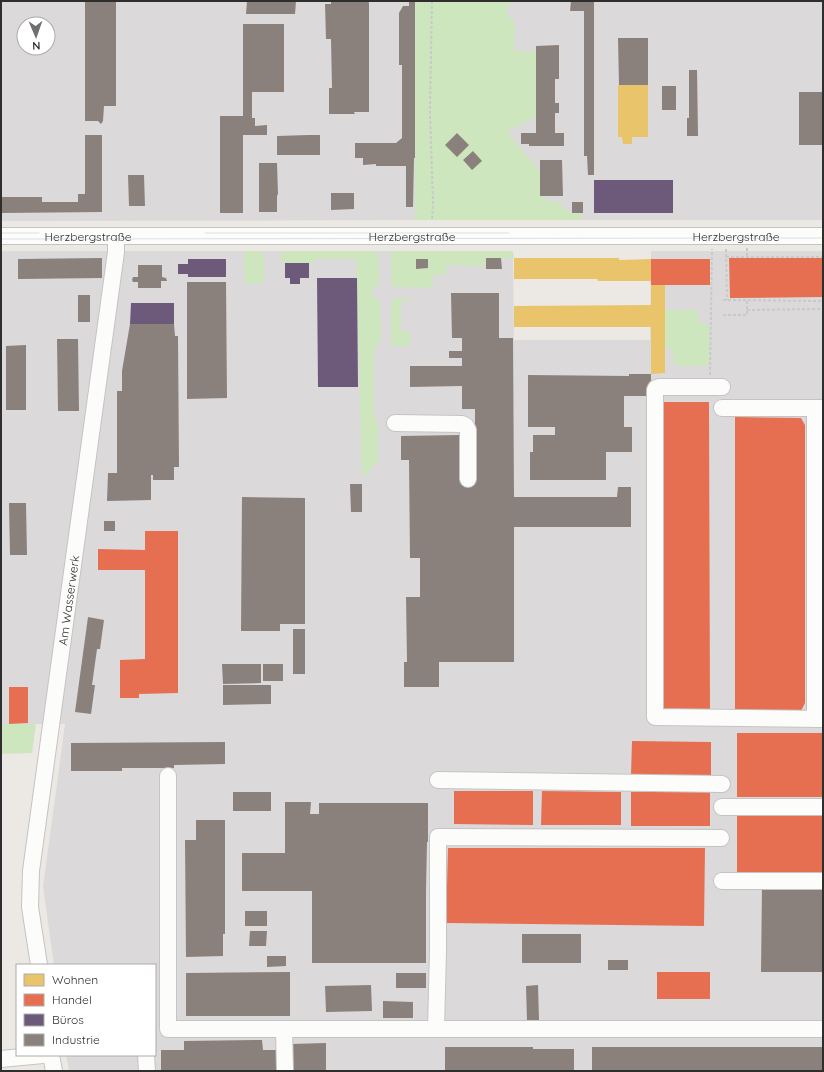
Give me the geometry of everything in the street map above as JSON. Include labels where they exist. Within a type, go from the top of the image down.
[{"type":"street","name":"Herzbergstraße","points":[[1,236],[823,236]]},
{"type":"street","name":"Am Wasserwerk","points":[[38,964],[30,907],[31,871],[115,260],[116,236]]},
{"type":"street","points":[[716,387],[659,387],[655,390],[655,717],[819,719],[819,408],[722,408]]},
{"type":"street","points":[[395,423],[462,424],[466,426],[468,430],[468,479]]},
{"type":"street","points":[[168,776],[168,1029],[823,1029]]},
{"type":"street","points":[[438,780],[722,784]]},
{"type":"street","points":[[722,807],[823,807]]},
{"type":"street","points":[[436,1029],[438,837],[721,838]]},
{"type":"street","points":[[722,881],[823,881]]},
{"type":"street","points":[[284,1029],[285,1071]]},
{"type":"street","points":[[1,1059],[32,1056]]},
{"type":"street","points":[[52,1056],[54,1071]]},
{"type":"street","points":[[146,1056],[147,1071]]},
{"type":"path","points":[[432,1],[430,112],[433,202],[432,220]]},
{"type":"path","points":[[712,248],[716,387]]},
{"type":"path","points":[[726,248],[727,300]]},
{"type":"path","points":[[747,251],[747,257]]},
{"type":"path","points":[[726,257],[823,257]]},
{"type":"path","points":[[723,300],[823,300]]},
{"type":"path","points":[[723,315],[747,315],[747,300]]},
{"type":"path","points":[[747,310],[823,309]]},
{"type":"shaded area","points":[[1,1],[415,1],[415,220],[1,221]]},
{"type":"shaded area","points":[[444,1],[823,1],[823,220],[442,220]]},
{"type":"shaded area","points":[[1,251],[513,251],[514,340],[650,340],[651,251],[823,251],[823,1071],[69,1071],[66,1056],[156,1056],[156,964],[54,964],[43,887],[65,724],[1,724]]},
{"type":"green space","points":[[415,1],[513,1],[513,4],[507,5],[508,16],[515,22],[514,51],[536,51],[536,116],[507,132],[540,171],[540,196],[546,196],[545,201],[562,202],[561,209],[565,208],[572,213],[581,213],[581,220],[415,220]]},
{"type":"green space","points":[[244,251],[262,251],[264,263],[264,283],[245,284]]},
{"type":"green space","points":[[281,251],[376,251],[379,259],[379,284],[372,290],[371,294],[380,302],[381,339],[374,351],[374,414],[378,424],[378,460],[372,469],[362,477],[356,259],[315,259],[314,263],[281,263]]},
{"type":"green space","points":[[391,251],[513,251],[514,258],[486,258],[486,266],[447,265],[446,275],[433,275],[433,285],[429,288],[395,287],[391,285]]},
{"type":"green space","points":[[395,298],[411,298],[411,301],[401,301],[401,332],[410,332],[410,346],[391,346],[391,303]]},
{"type":"green space","points":[[665,310],[698,310],[698,322],[709,325],[710,366],[678,366],[673,361],[673,349],[664,348]]},
{"type":"green space","points":[[1,724],[36,724],[32,753],[1,754]]},
{"type":"building: Wohnen","points":[[618,85],[648,85],[648,137],[632,137],[632,144],[623,144],[622,137],[618,137]]},
{"type":"building: Wohnen","points":[[514,258],[619,258],[619,260],[651,259],[651,281],[598,281],[597,279],[514,279]]},
{"type":"building: Wohnen","points":[[665,284],[665,373],[651,374],[651,327],[514,327],[514,306],[651,305],[651,285]]},
{"type":"building: Handel","points":[[729,258],[823,258],[823,297],[730,298]]},
{"type":"building: Handel","points":[[651,259],[710,259],[710,285],[651,285]]},
{"type":"building: Handel","points":[[659,402],[709,402],[710,711],[659,711]]},
{"type":"building: Handel","points":[[735,417],[801,418],[805,425],[805,703],[801,711],[735,711]]},
{"type":"building: Handel","points":[[145,531],[178,531],[178,693],[139,694],[139,698],[120,698],[120,660],[145,659],[145,570],[98,570],[98,549],[145,550]]},
{"type":"building: Handel","points":[[9,687],[28,687],[28,723],[9,724]]},
{"type":"building: Handel","points":[[737,733],[823,733],[823,797],[737,797]]},
{"type":"building: Handel","points":[[632,741],[711,742],[711,775],[631,775]]},
{"type":"building: Handel","points":[[454,791],[533,791],[533,825],[454,824]]},
{"type":"building: Handel","points":[[542,791],[621,792],[621,825],[541,825]]},
{"type":"building: Handel","points":[[631,792],[710,792],[710,826],[631,826]]},
{"type":"building: Handel","points":[[737,811],[823,811],[823,875],[737,875]]},
{"type":"building: Handel","points":[[448,848],[705,848],[704,926],[446,923]]},
{"type":"building: Handel","points":[[657,972],[710,972],[710,999],[657,999]]},
{"type":"building: Büros","points":[[594,180],[673,180],[673,213],[594,213]]},
{"type":"building: Büros","points":[[188,259],[226,259],[226,277],[188,277],[188,274],[178,274],[178,264],[188,264]]},
{"type":"building: Büros","points":[[285,263],[309,263],[309,278],[300,278],[300,284],[290,284],[290,278],[285,278]]},
{"type":"building: Büros","points":[[317,278],[357,278],[358,387],[318,387]]},
{"type":"building: Büros","points":[[131,303],[174,303],[174,324],[130,324]]},
{"type":"building: Industrie","points":[[85,1],[116,1],[116,106],[104,106],[103,121],[101,124],[98,121],[85,121]]},
{"type":"building: Industrie","points":[[247,1],[296,1],[295,14],[246,14]]},
{"type":"building: Industrie","points":[[331,1],[368,1],[369,3],[369,112],[354,112],[355,114],[329,114],[329,88],[332,88],[331,39],[326,39],[325,4],[331,4]]},
{"type":"building: Industrie","points":[[409,1],[415,1],[415,158],[413,207],[406,207],[406,166],[376,166],[376,164],[363,165],[363,158],[355,158],[355,143],[396,143],[402,138],[402,65],[399,65],[399,13],[403,6],[409,6]]},
{"type":"building: Industrie","points":[[571,1],[594,1],[594,175],[588,175],[587,156],[584,156],[584,11],[570,11]]},
{"type":"building: Industrie","points":[[243,24],[284,24],[284,92],[252,92],[252,118],[255,118],[255,126],[267,125],[267,135],[243,135],[243,213],[220,213],[220,116],[243,116]]},
{"type":"building: Industrie","points":[[618,38],[648,38],[648,85],[619,85]]},
{"type":"building: Industrie","points":[[559,45],[559,79],[555,79],[555,103],[559,103],[559,113],[555,113],[555,133],[564,133],[564,146],[529,146],[529,144],[521,144],[521,133],[536,133],[536,46]]},
{"type":"building: Industrie","points":[[689,70],[697,70],[698,136],[687,136],[687,118],[689,118]]},
{"type":"building: Industrie","points":[[662,86],[676,86],[676,110],[662,110]]},
{"type":"building: Industrie","points":[[799,92],[823,92],[823,145],[799,145]]},
{"type":"building: Industrie","points":[[457,133],[469,145],[457,157],[445,145]]},
{"type":"building: Industrie","points":[[85,135],[102,135],[102,212],[2,213],[2,197],[42,197],[42,202],[78,202],[78,194],[85,194]]},
{"type":"building: Industrie","points":[[320,135],[320,155],[277,155],[277,136]]},
{"type":"building: Industrie","points":[[473,151],[482,161],[472,170],[463,160]]},
{"type":"building: Industrie","points":[[540,160],[562,160],[563,196],[540,196]]},
{"type":"building: Industrie","points":[[259,163],[277,163],[277,212],[259,212]]},
{"type":"building: Industrie","points":[[128,175],[144,175],[145,206],[129,206]]},
{"type":"building: Industrie","points":[[331,193],[354,193],[354,209],[331,210]]},
{"type":"building: Industrie","points":[[572,202],[583,202],[583,213],[572,213]]},
{"type":"building: Industrie","points":[[102,258],[102,278],[18,279],[18,259]]},
{"type":"building: Industrie","points":[[486,258],[501,258],[502,269],[486,269]]},
{"type":"building: Industrie","points":[[416,259],[428,259],[428,268],[416,269]]},
{"type":"building: Industrie","points":[[138,265],[162,265],[162,277],[166,278],[167,281],[161,281],[161,288],[138,288],[138,282],[133,282],[132,280],[133,277],[138,277]]},
{"type":"building: Industrie","points":[[187,282],[226,282],[227,398],[187,399]]},
{"type":"building: Industrie","points":[[451,293],[499,293],[499,338],[513,338],[514,497],[617,497],[618,487],[631,487],[631,527],[514,527],[514,662],[439,662],[439,687],[404,687],[404,662],[407,662],[406,597],[420,597],[420,558],[410,558],[409,460],[401,460],[401,436],[460,435],[460,482],[475,482],[475,409],[462,409],[462,386],[410,387],[410,366],[462,366],[462,358],[449,358],[449,351],[462,351],[462,338],[452,338]]},
{"type":"building: Industrie","points":[[78,295],[90,295],[90,322],[78,322]]},
{"type":"building: Industrie","points":[[130,324],[174,324],[175,336],[178,336],[179,467],[174,467],[174,480],[153,480],[153,475],[151,475],[151,500],[107,501],[108,473],[117,473],[117,391],[122,391],[122,371]]},
{"type":"building: Industrie","points":[[57,339],[78,339],[79,411],[58,411]]},
{"type":"building: Industrie","points":[[26,345],[26,410],[6,410],[6,346]]},
{"type":"building: Industrie","points":[[629,374],[651,374],[651,396],[624,396],[624,427],[632,427],[632,452],[606,452],[606,480],[530,480],[530,452],[533,452],[533,435],[555,435],[555,427],[528,427],[528,375],[629,376]]},
{"type":"building: Industrie","points":[[350,484],[362,484],[362,512],[351,512]]},
{"type":"building: Industrie","points":[[242,497],[305,498],[305,624],[280,624],[280,631],[241,631]]},
{"type":"building: Industrie","points":[[9,503],[26,503],[27,555],[10,555]]},
{"type":"building: Industrie","points":[[104,521],[115,521],[115,531],[104,531]]},
{"type":"building: Industrie","points":[[88,617],[104,620],[100,649],[97,649],[92,685],[95,685],[91,714],[75,712]]},
{"type":"building: Industrie","points":[[293,629],[305,629],[305,674],[293,674]]},
{"type":"building: Industrie","points":[[222,664],[261,664],[261,683],[223,684]]},
{"type":"building: Industrie","points":[[263,664],[283,664],[283,681],[263,681]]},
{"type":"building: Industrie","points":[[223,685],[271,685],[271,704],[223,705]]},
{"type":"building: Industrie","points":[[225,742],[225,764],[174,765],[174,768],[122,768],[122,771],[71,771],[71,743]]},
{"type":"building: Industrie","points":[[233,792],[271,792],[271,811],[233,811]]},
{"type":"building: Industrie","points":[[285,802],[311,802],[310,814],[319,814],[319,803],[428,803],[426,963],[312,963],[312,891],[242,891],[242,853],[285,853]]},
{"type":"building: Industrie","points":[[196,820],[225,820],[225,934],[223,934],[223,956],[186,957],[185,840],[196,840]]},
{"type":"building: Industrie","points":[[762,885],[823,886],[823,972],[761,972]]},
{"type":"building: Industrie","points":[[245,911],[267,911],[267,926],[245,926]]},
{"type":"building: Industrie","points":[[250,931],[267,931],[266,946],[249,946]]},
{"type":"building: Industrie","points":[[522,934],[581,934],[581,963],[522,963]]},
{"type":"building: Industrie","points":[[267,956],[286,956],[286,966],[267,967]]},
{"type":"building: Industrie","points":[[608,960],[628,960],[628,970],[608,970]]},
{"type":"building: Industrie","points":[[290,972],[290,1016],[186,1016],[186,973]]},
{"type":"building: Industrie","points":[[396,973],[426,973],[426,988],[396,988]]},
{"type":"building: Industrie","points":[[371,985],[372,1011],[326,1012],[325,986]]},
{"type":"building: Industrie","points":[[538,985],[539,1020],[527,1021],[526,986]]},
{"type":"building: Industrie","points":[[383,1001],[413,1002],[413,1018],[383,1018]]},
{"type":"building: Industrie","points":[[262,1040],[263,1050],[279,1050],[279,1071],[161,1071],[161,1050],[184,1050],[184,1041]]},
{"type":"building: Industrie","points":[[326,1043],[326,1071],[291,1071],[291,1044]]},
{"type":"building: Industrie","points":[[445,1047],[533,1047],[533,1049],[574,1049],[574,1071],[445,1071]]},
{"type":"building: Industrie","points":[[592,1047],[823,1047],[823,1071],[592,1071]]},
{"type":"tram line","points":[[1,233],[39,233]]},
{"type":"tram line","points":[[205,233],[509,233]]},
{"type":"tram line","points":[[1,239],[823,238]]}]
